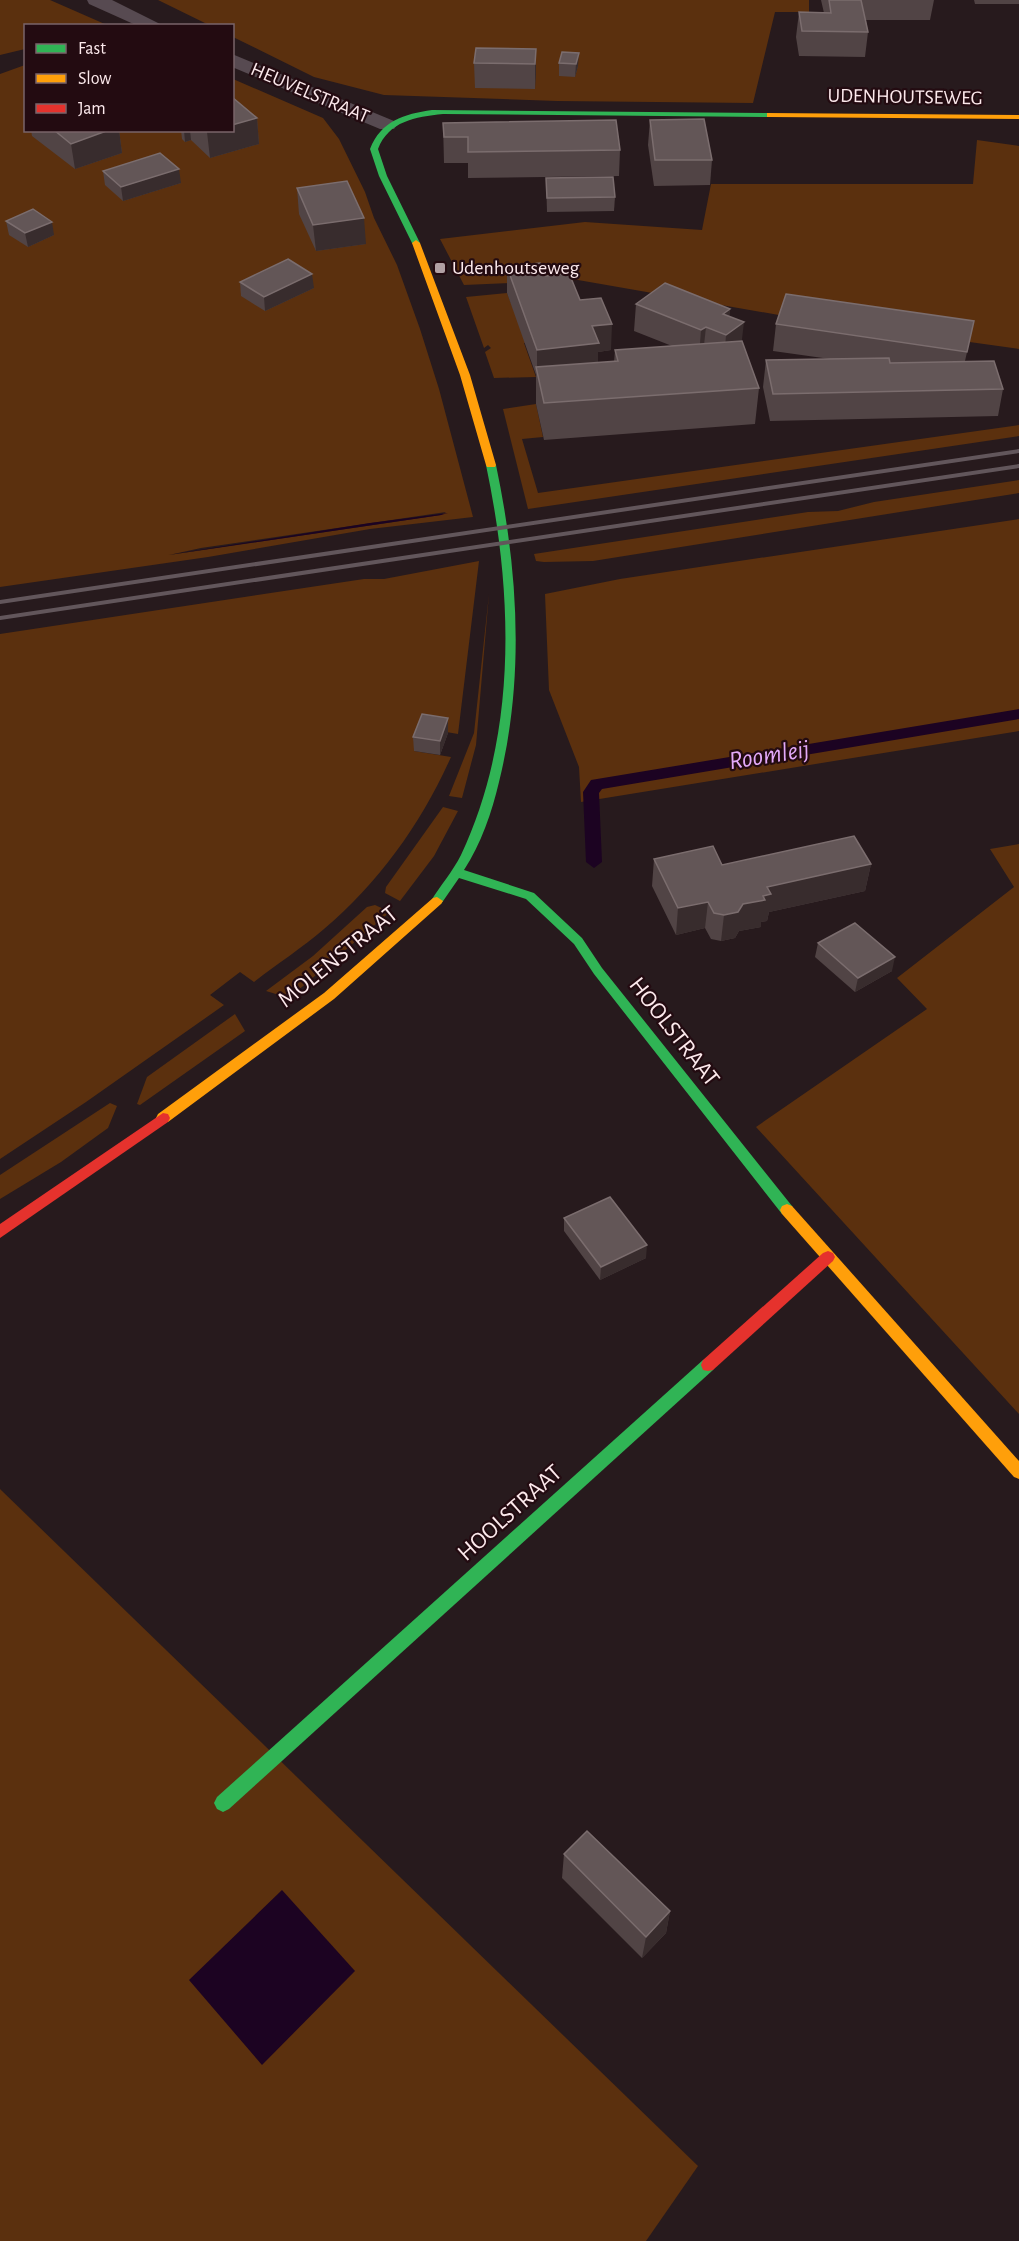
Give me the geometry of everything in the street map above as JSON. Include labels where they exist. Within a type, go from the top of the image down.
[{"type":"street","points":[[96,0],[150,24]]},
{"type":"street","name":"HEUVELSTRAAT","points":[[234,61],[387,125]]},
{"type":"street","name":"UDENHOUTSEWEG","points":[[387,125],[423,113],[464,112],[1019,117]]},
{"type":"street","name":"MOLENSTRAAT","points":[[0,1232],[97,1166],[338,991],[419,920],[458,873],[486,809],[506,724],[510,592],[507,542],[498,493],[456,351],[410,229],[373,154],[376,140],[387,125]]},
{"type":"street","name":"HOOLSTRAAT","points":[[458,873],[530,896],[565,927],[773,1194],[1019,1472]]},
{"type":"street","name":"HOOLSTRAAT","points":[[223,1803],[828,1257]]},
{"type":"shaded area","points":[[0,0],[50,0],[105,24],[24,24],[24,49],[0,55]]},
{"type":"shaded area","points":[[158,0],[809,0],[809,12],[775,12],[753,103],[557,101],[384,95],[314,77],[234,37],[234,24],[207,24]]},
{"type":"shaded area","points":[[24,65],[24,132],[234,132],[234,79],[323,118],[339,139],[397,265],[439,389],[473,517],[370,529],[208,557],[0,587],[0,74]],"holes":[[[446,512],[441,515],[169,555],[201,548]]]},
{"type":"shaded area","points":[[977,140],[1019,146],[1019,349],[790,317],[578,280],[464,285],[440,239],[585,222],[702,230],[711,184],[973,184]]},
{"type":"shaded area","points":[[507,293],[527,343],[524,343],[536,377],[494,378],[485,352],[491,348],[488,345],[484,348],[466,297]]},
{"type":"shaded area","points":[[536,404],[543,437],[522,439],[538,493],[1019,425],[1019,436],[528,509],[503,409]]},
{"type":"shaded area","points":[[1019,480],[1019,493],[593,561],[544,562],[536,561],[534,554],[808,512],[838,511],[874,502]]},
{"type":"shaded area","points":[[448,513],[441,515],[168,555],[370,523]]},
{"type":"shaded area","points":[[1019,519],[1019,731],[581,802],[579,767],[549,690],[545,594],[620,579]]},
{"type":"shaded area","points":[[479,561],[458,734],[423,728],[414,751],[451,757],[413,828],[381,872],[344,911],[307,943],[254,982],[240,972],[210,995],[224,1005],[0,1159],[0,634],[364,579],[384,579]]},
{"type":"shaded area","points":[[489,594],[476,745],[462,798],[449,796],[474,733]]},
{"type":"shaded area","points":[[443,807],[458,811],[434,856],[400,901],[385,893],[386,887]]},
{"type":"shaded area","points":[[1019,844],[1019,1414],[756,1127],[927,1009],[897,978],[1014,887],[990,849]]},
{"type":"shaded area","points":[[375,905],[390,912],[289,998],[266,991],[313,956],[367,907]]},
{"type":"shaded area","points":[[235,1014],[245,1031],[140,1105],[137,1104],[147,1077]]},
{"type":"shaded area","points":[[110,1103],[117,1106],[108,1128],[61,1162],[0,1199],[0,1175]]},
{"type":"shaded area","points":[[0,1489],[698,2166],[646,2241],[0,2241]]},
{"type":"shaded area","points":[[282,1890],[355,1971],[262,2065],[189,1980]]},
{"type":"building","points":[[829,0],[861,0],[868,32],[802,31],[799,12],[831,13]]},
{"type":"building","points":[[476,48],[536,49],[535,64],[474,63]]},
{"type":"building","points":[[562,52],[579,53],[576,64],[559,63]]},
{"type":"building","points":[[234,99],[257,118],[234,124]]},
{"type":"building","points":[[704,119],[712,160],[655,160],[650,120]]},
{"type":"building","points":[[616,120],[620,150],[468,152],[468,137],[444,137],[443,123]]},
{"type":"building","points":[[56,132],[104,132],[71,144]]},
{"type":"building","points":[[160,153],[179,169],[121,187],[103,171]]},
{"type":"building","points":[[613,177],[615,197],[547,198],[546,178]]},
{"type":"building","points":[[347,181],[364,218],[313,225],[297,188]]},
{"type":"building","points":[[33,209],[52,222],[25,233],[6,221]]},
{"type":"building","points":[[288,259],[312,274],[264,297],[240,282]]},
{"type":"building","points":[[540,263],[546,276],[569,273],[580,300],[601,298],[612,324],[592,326],[599,343],[537,350],[507,267]]},
{"type":"building","points":[[665,283],[730,309],[723,314],[744,322],[726,335],[706,327],[701,330],[636,304]]},
{"type":"building","points":[[786,294],[974,321],[967,352],[776,324]]},
{"type":"building","points":[[742,341],[759,388],[544,403],[536,367],[618,361],[615,350]]},
{"type":"building","points":[[889,358],[890,363],[994,361],[1003,389],[773,394],[766,360]]},
{"type":"building","points":[[422,714],[448,718],[440,741],[413,737]]},
{"type":"building","points":[[854,836],[871,864],[767,887],[771,894],[763,896],[765,900],[743,904],[738,912],[724,915],[714,913],[708,902],[678,908],[654,859],[713,846],[722,865]]},
{"type":"building","points":[[855,923],[895,957],[858,978],[818,943]]},
{"type":"building","points":[[610,1197],[647,1245],[601,1267],[564,1218]]},
{"type":"building","points":[[587,1831],[670,1911],[646,1937],[564,1854]]},
{"type":"waterway","name":"Roomleij","points":[[594,862],[591,792],[597,784],[1019,714]]},
{"type":"railway","points":[[0,602],[1019,451]]},
{"type":"railway","points":[[0,618],[1019,466]]},
{"type":"traffic: fast","points":[[416,243],[383,176],[374,149],[384,130],[411,116],[443,112],[770,115]]},
{"type":"traffic: fast","points":[[437,901],[466,859],[487,808],[501,751],[509,691],[511,630],[508,570],[501,514],[491,465]]},
{"type":"traffic: fast","points":[[458,873],[530,896],[578,941],[598,971],[787,1210]]},
{"type":"traffic: fast","points":[[223,1803],[708,1365]]},
{"type":"traffic: slow","points":[[770,115],[1019,117]]},
{"type":"traffic: slow","points":[[416,243],[465,375],[491,465]]},
{"type":"traffic: slow","points":[[163,1118],[329,996],[437,901]]},
{"type":"traffic: slow","points":[[787,1210],[1019,1472]]},
{"type":"traffic: jam","points":[[0,1232],[163,1118]]},
{"type":"traffic: jam","points":[[708,1365],[828,1257]]},
{"type":"place","name":"Udenhoutseweg","points":[[440,268]]}]
